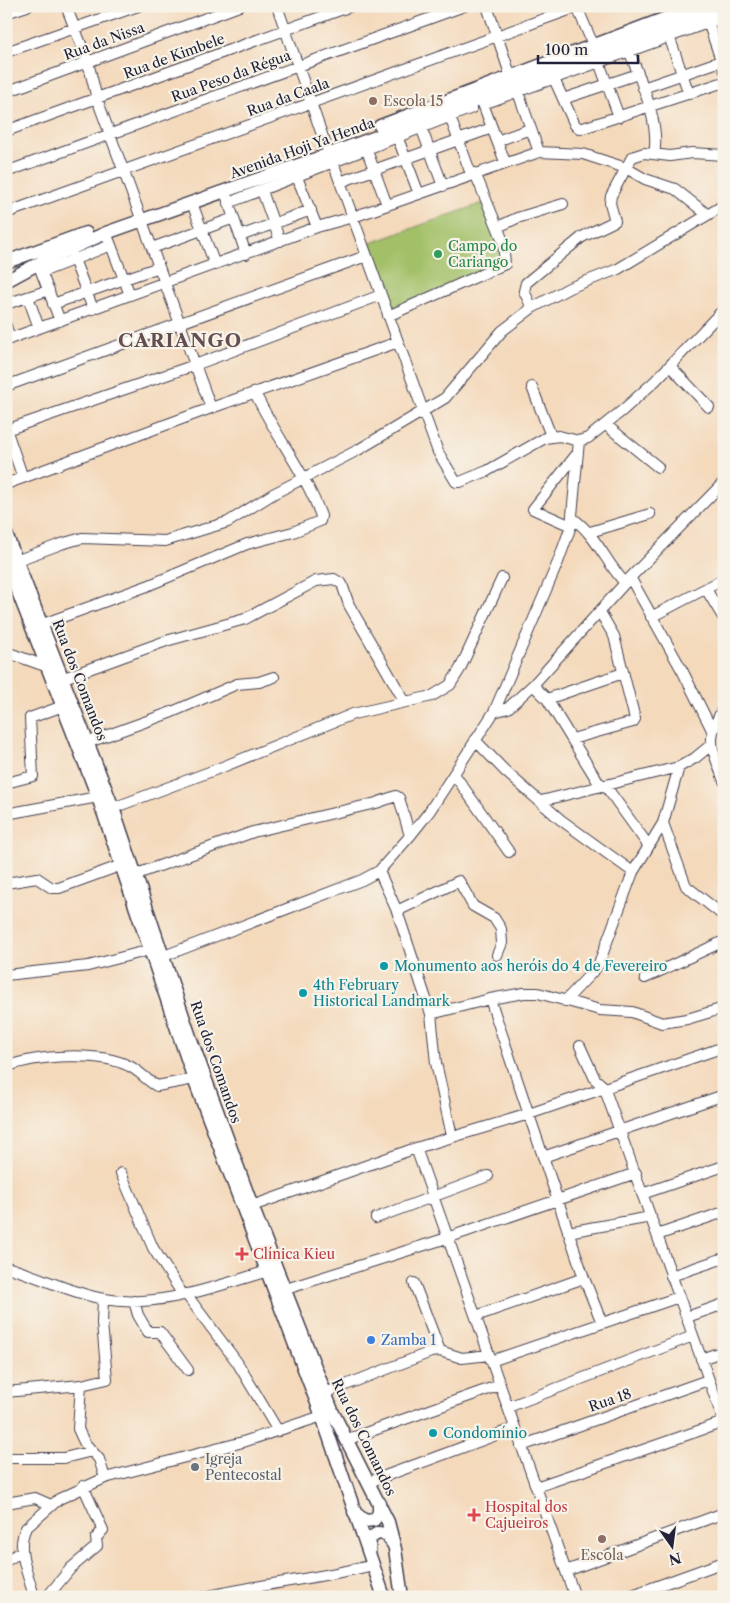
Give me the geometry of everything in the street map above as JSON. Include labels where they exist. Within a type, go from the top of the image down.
[{"type":"main road","name":"Avenida Hoji Ya Henda","points":[[6,281],[108,239],[140,217],[192,202],[226,197],[511,77],[594,48],[698,6]]},
{"type":"main road","name":"Avenida Hoji Ya Henda","points":[[6,262],[329,154],[628,47],[724,9]]},
{"type":"main road","name":"Rua dos Comandos","points":[[6,534],[12,561],[48,667],[98,797],[194,1080],[322,1416],[384,1597]]},
{"type":"main road","name":"Rua dos Comandos","points":[[12,561],[42,624],[89,742],[136,874],[190,1037],[252,1206],[325,1393],[346,1440],[379,1501],[388,1522],[395,1549],[402,1597]]},
{"type":"main road","points":[[354,1512],[365,1520],[374,1520],[379,1513],[379,1501]]},
{"type":"main road","points":[[371,1560],[370,1538],[378,1533],[386,1534],[395,1549]]},
{"type":"street","points":[[6,13],[27,6]]},
{"type":"street","points":[[66,6],[88,62],[97,99],[211,408]]},
{"type":"street","points":[[6,52],[138,6]]},
{"type":"street","name":"Rua da Nissa","points":[[6,92],[239,6]]},
{"type":"street","points":[[277,6],[423,411],[444,464],[450,476],[458,482],[486,471],[531,444],[552,436],[579,441],[588,438],[670,366],[724,309]]},
{"type":"street","name":"Rua de Kimbele","points":[[6,131],[351,6]]},
{"type":"street","name":"Rua Peso da Régua","points":[[6,172],[464,6]]},
{"type":"street","points":[[487,6],[511,77]]},
{"type":"street","points":[[579,7],[594,48]]},
{"type":"street","name":"Rua da Caala","points":[[6,213],[579,7]]},
{"type":"street","points":[[246,254],[226,197],[262,191],[297,177],[329,154],[366,148],[600,62],[628,47],[670,36],[724,16]]},
{"type":"street","points":[[643,88],[682,74],[722,65],[720,46],[708,22]]},
{"type":"street","points":[[670,36],[690,94]]},
{"type":"street","points":[[628,47],[650,108],[656,139],[654,154]]},
{"type":"street","points":[[600,62],[619,117]]},
{"type":"street","points":[[563,99],[638,74]]},
{"type":"street","points":[[554,79],[575,125],[580,129],[650,108],[724,82]]},
{"type":"street","points":[[518,92],[539,152]]},
{"type":"street","points":[[483,104],[505,162]]},
{"type":"street","points":[[388,316],[502,268],[505,264],[505,248],[498,227],[473,174],[450,117]]},
{"type":"street","points":[[422,127],[443,186]]},
{"type":"street","points":[[340,182],[492,128]]},
{"type":"street","points":[[497,141],[530,129]]},
{"type":"street","points":[[397,136],[419,194]]},
{"type":"street","points":[[366,148],[388,205]]},
{"type":"street","points":[[6,326],[8,340],[246,254],[317,226],[388,205],[505,162],[539,152],[583,154],[626,168],[645,179],[675,189],[708,215]]},
{"type":"street","points":[[532,308],[524,293],[524,286],[582,237],[614,222],[611,196],[630,159],[637,155],[654,154],[724,155]]},
{"type":"street","points":[[297,177],[317,226]]},
{"type":"street","points":[[262,191],[280,240]]},
{"type":"street","points":[[192,202],[215,265]]},
{"type":"street","points":[[498,227],[523,216],[563,204]]},
{"type":"street","points":[[12,561],[82,538],[171,539],[228,522],[304,478],[358,450],[447,396],[502,331],[532,308],[569,288],[618,269],[724,205]]},
{"type":"street","points":[[240,236],[311,210]]},
{"type":"street","points":[[152,248],[234,218]]},
{"type":"street","points":[[108,239],[130,295]]},
{"type":"street","points":[[72,254],[93,309]]},
{"type":"street","points":[[6,386],[366,256]]},
{"type":"street","points":[[54,304],[123,278],[159,267]]},
{"type":"street","points":[[40,268],[60,321]]},
{"type":"street","points":[[6,304],[48,290]]},
{"type":"street","points":[[23,478],[6,429],[195,365],[381,295]]},
{"type":"street","points":[[28,297],[39,328]]},
{"type":"street","points":[[6,484],[211,408],[398,342]]},
{"type":"street","points":[[670,366],[709,407]]},
{"type":"street","points":[[532,387],[552,436]]},
{"type":"street","points":[[42,624],[147,586],[247,544],[318,523],[321,516],[304,478],[277,437],[254,393]]},
{"type":"street","points":[[606,424],[658,467]]},
{"type":"street","points":[[164,956],[350,885],[379,872],[410,836],[454,774],[494,712],[558,562],[571,522],[576,455],[579,441]]},
{"type":"street","points":[[576,455],[533,507],[534,512],[571,522],[590,532],[611,568],[628,581],[651,617],[684,672],[712,730]]},
{"type":"street","points":[[494,712],[508,708],[533,685],[628,581],[724,482]]},
{"type":"street","points":[[590,532],[650,514]]},
{"type":"street","points":[[64,678],[166,641],[245,620],[316,580],[334,578],[342,584],[349,605],[405,702]]},
{"type":"street","points":[[113,808],[220,768],[353,714],[432,696],[450,685],[460,668],[502,578]]},
{"type":"street","points":[[651,617],[724,579]]},
{"type":"street","points":[[706,589],[724,618]]},
{"type":"street","points":[[572,739],[633,722],[635,718],[612,631],[600,612]]},
{"type":"street","points":[[6,652],[48,667]]},
{"type":"street","points":[[547,699],[623,672]]},
{"type":"street","points":[[89,742],[172,712],[237,684],[258,682],[274,677]]},
{"type":"street","points":[[533,685],[547,699],[602,785],[607,788],[648,845]]},
{"type":"street","points":[[6,783],[33,776],[30,718],[63,706]]},
{"type":"street","points":[[724,706],[712,730],[711,745],[724,781]]},
{"type":"street","points":[[475,740],[511,777],[561,820],[632,872]]},
{"type":"street","points":[[540,801],[679,767],[695,758],[711,745]]},
{"type":"street","points":[[565,1001],[598,966],[632,872],[663,823],[679,767]]},
{"type":"street","points":[[454,774],[509,852]]},
{"type":"street","points":[[6,814],[98,797]]},
{"type":"street","points":[[136,874],[253,832],[394,797],[399,798],[410,836]]},
{"type":"street","points":[[663,823],[686,886],[724,916]]},
{"type":"street","points":[[6,883],[36,878],[52,888],[59,888],[122,865]]},
{"type":"street","points":[[379,872],[397,911],[431,1014],[436,1063],[452,1136]]},
{"type":"street","points":[[397,911],[459,881],[473,906],[494,918],[501,929],[502,944],[497,955]]},
{"type":"street","points":[[645,978],[724,942]]},
{"type":"street","points":[[6,975],[88,966],[150,950]]},
{"type":"street","points":[[431,1014],[517,994],[538,994],[600,1010],[632,1012],[662,1023],[687,1019],[724,1008]]},
{"type":"street","points":[[490,999],[509,1062],[529,1114],[557,1201],[602,1323]]},
{"type":"street","points":[[536,1486],[724,1422],[720,1399],[708,1380],[694,1336],[604,1087],[595,1078],[580,1046]]},
{"type":"street","points":[[252,1206],[416,1148],[529,1114],[724,1047]]},
{"type":"street","points":[[6,1067],[52,1058],[97,1057],[128,1065],[158,1086],[194,1080]]},
{"type":"street","points":[[543,1157],[724,1095]]},
{"type":"street","points":[[416,1148],[575,1597]]},
{"type":"street","points":[[642,1194],[724,1166]]},
{"type":"street","points":[[121,1173],[153,1248],[184,1295],[237,1362],[278,1431]]},
{"type":"street","points":[[286,1290],[447,1238],[636,1173]]},
{"type":"street","points":[[376,1218],[488,1176]]},
{"type":"street","points":[[657,1235],[724,1212]]},
{"type":"street","points":[[568,1232],[650,1217]]},
{"type":"street","points":[[671,1276],[724,1258]]},
{"type":"street","points":[[6,1267],[103,1299],[134,1301],[184,1295],[268,1271]]},
{"type":"street","points":[[476,1316],[584,1278]]},
{"type":"street","points":[[414,1283],[440,1351]]},
{"type":"street","points":[[325,1393],[432,1352],[440,1351],[462,1358],[490,1358],[679,1297]]},
{"type":"street","points":[[6,1392],[102,1382],[108,1377],[102,1323],[103,1299]]},
{"type":"street","points":[[134,1301],[138,1315],[148,1332],[160,1332],[188,1370]]},
{"type":"street","points":[[687,1317],[724,1304]]},
{"type":"street","points":[[508,1407],[694,1336]]},
{"type":"street","points":[[701,1359],[724,1351]]},
{"type":"street","name":"Rua 18","points":[[521,1446],[708,1380]]},
{"type":"street","points":[[81,1385],[78,1429],[84,1442],[99,1459],[105,1478]]},
{"type":"street","points":[[346,1440],[500,1385]]},
{"type":"street","points":[[34,1597],[21,1542],[26,1528],[51,1505],[83,1486],[105,1478],[278,1431],[322,1416]]},
{"type":"street","points":[[368,1482],[515,1428]]},
{"type":"street","points":[[6,1458],[64,1458],[92,1451]]},
{"type":"street","points":[[50,1596],[71,1568],[98,1546],[96,1538],[103,1530],[83,1486]]},
{"type":"street","points":[[6,1503],[35,1498],[51,1505]]},
{"type":"street","points":[[566,1571],[724,1514]]},
{"type":"street","points":[[6,1561],[22,1551]]},
{"type":"street","points":[[204,1597],[243,1588],[323,1576],[371,1560]]},
{"type":"street","points":[[627,1597],[724,1562]]},
{"type":"green space","name":"Campo do Cariango","points":[[483,203],[509,264],[392,309],[368,244]]},
{"type":"place","name":"Escola 15","points":[[373,101]]},
{"type":"place","name":"Campo do Cariango","points":[[438,254]]},
{"type":"place","name":"Monumento aos heróis do 4 de Fevereiro","points":[[384,966]]},
{"type":"place","name":"4th February Historical Landmark","points":[[303,993]]},
{"type":"place","name":"Clínica Kieu","points":[[242,1254]]},
{"type":"place","name":"Zamba 1","points":[[371,1340]]},
{"type":"place","name":"Condomínio","points":[[433,1433]]},
{"type":"place","name":"Igreja Pentecostal","points":[[195,1467]]},
{"type":"place","name":"Hospital dos Cajueiros","points":[[474,1515]]},
{"type":"place","name":"Escola","points":[[602,1539]]},
{"type":"district","name":"CARIANGO","points":[[180,340]]}]
